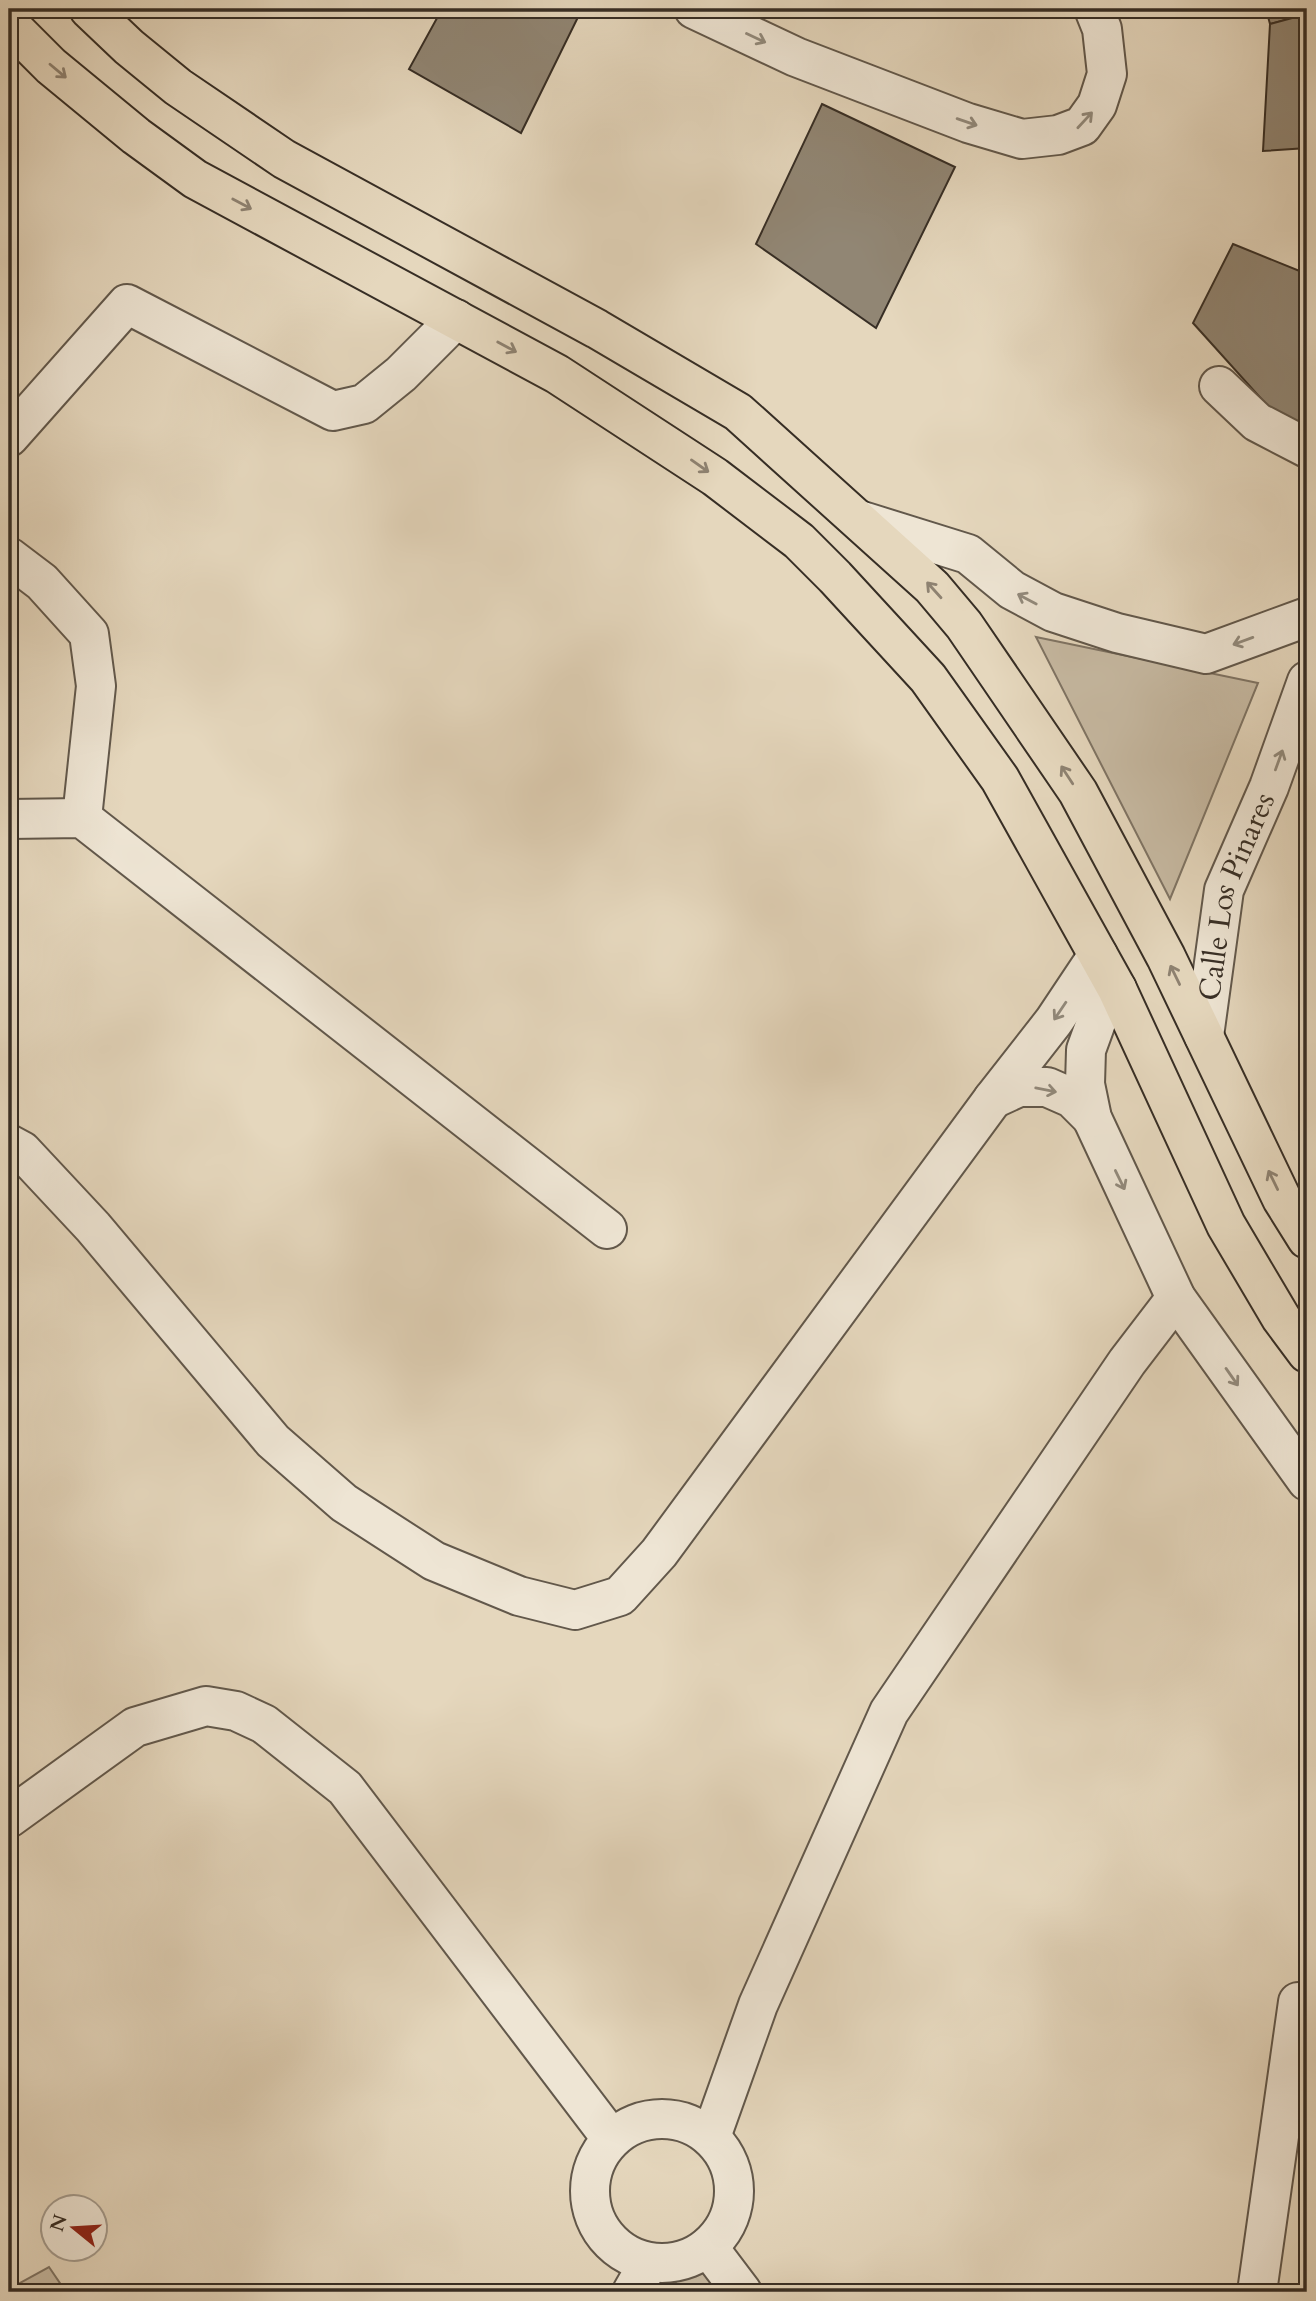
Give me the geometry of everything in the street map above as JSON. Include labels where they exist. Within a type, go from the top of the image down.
[{"type":"highway","points":[[89,9],[129,47],[178,87],[285,159],[597,329],[738,412],[932,587],[964,625],[1079,792],[1205,1036],[1282,1199],[1307,1239]]},
{"type":"highway","points":[[9,24],[51,66],[136,136],[195,178],[557,374],[678,450],[799,541],[835,577],[928,678],[969,733],[1014,802],[1117,989],[1226,1225],[1280,1318],[1307,1353]]},
{"type":"street","points":[[694,9],[796,57],[968,123],[1022,139],[1058,135],[1082,126],[1097,105],[1107,74],[1102,29],[1094,9]]},
{"type":"street","points":[[9,437],[127,304],[333,411],[364,404],[401,374],[456,319]]},
{"type":"street","points":[[1219,386],[1257,422],[1307,448]]},
{"type":"street","points":[[859,520],[968,554],[1012,590],[1053,612],[1117,633],[1206,654],[1307,617]]},
{"type":"street","points":[[9,557],[42,582],[89,634],[96,687],[82,818]]},
{"type":"street","name":"Calle Los Pinares","points":[[1205,1036],[1224,890],[1269,787],[1307,681]]},
{"type":"street","points":[[9,819],[82,818],[607,1228]]},
{"type":"street","points":[[9,1144],[22,1151],[93,1227],[273,1441],[344,1503],[434,1561],[519,1596],[575,1610],[620,1596],[659,1553],[993,1098],[1054,1021],[1098,954]]},
{"type":"street","points":[[1117,989],[1098,1017],[1086,1050],[1085,1084],[1092,1118],[1176,1298],[1307,1480]]},
{"type":"street","points":[[993,1098],[1019,1087],[1047,1087],[1072,1098],[1092,1118]]},
{"type":"street","points":[[711,2137],[758,2005],[889,1712],[1127,1363],[1176,1298]]},
{"type":"street","points":[[9,1818],[135,1727],[206,1706],[236,1711],[264,1724],[345,1788],[611,2138]]},
{"type":"street","points":[[1257,2292],[1298,2002]]},
{"type":"street","points":[[661,2118],[688,2122],[711,2137],[726,2156],[734,2180],[733,2205],[724,2228],[708,2247],[681,2262],[640,2278],[598,2228],[589,2197],[593,2165],[611,2138],[634,2123],[661,2118]]},
{"type":"street","points":[[708,2247],[742,2292]]},
{"type":"shaded area","points":[[1036,637],[1258,683],[1170,899]]},
{"type":"shaded area","points":[[717,2260],[738,2292],[671,2292],[677,2280]]},
{"type":"shaded area","points":[[49,2267],[66,2292],[9,2292],[9,2289]]},
{"type":"building","points":[[442,9],[582,9],[521,133],[409,69]]},
{"type":"building","points":[[1266,9],[1307,9],[1307,14],[1270,24]]},
{"type":"building","points":[[1307,14],[1307,148],[1263,151],[1270,24]]},
{"type":"building","points":[[822,104],[955,167],[876,328],[756,244]]},
{"type":"building","points":[[1233,244],[1307,274],[1307,435],[1291,432],[1193,323]]}]
